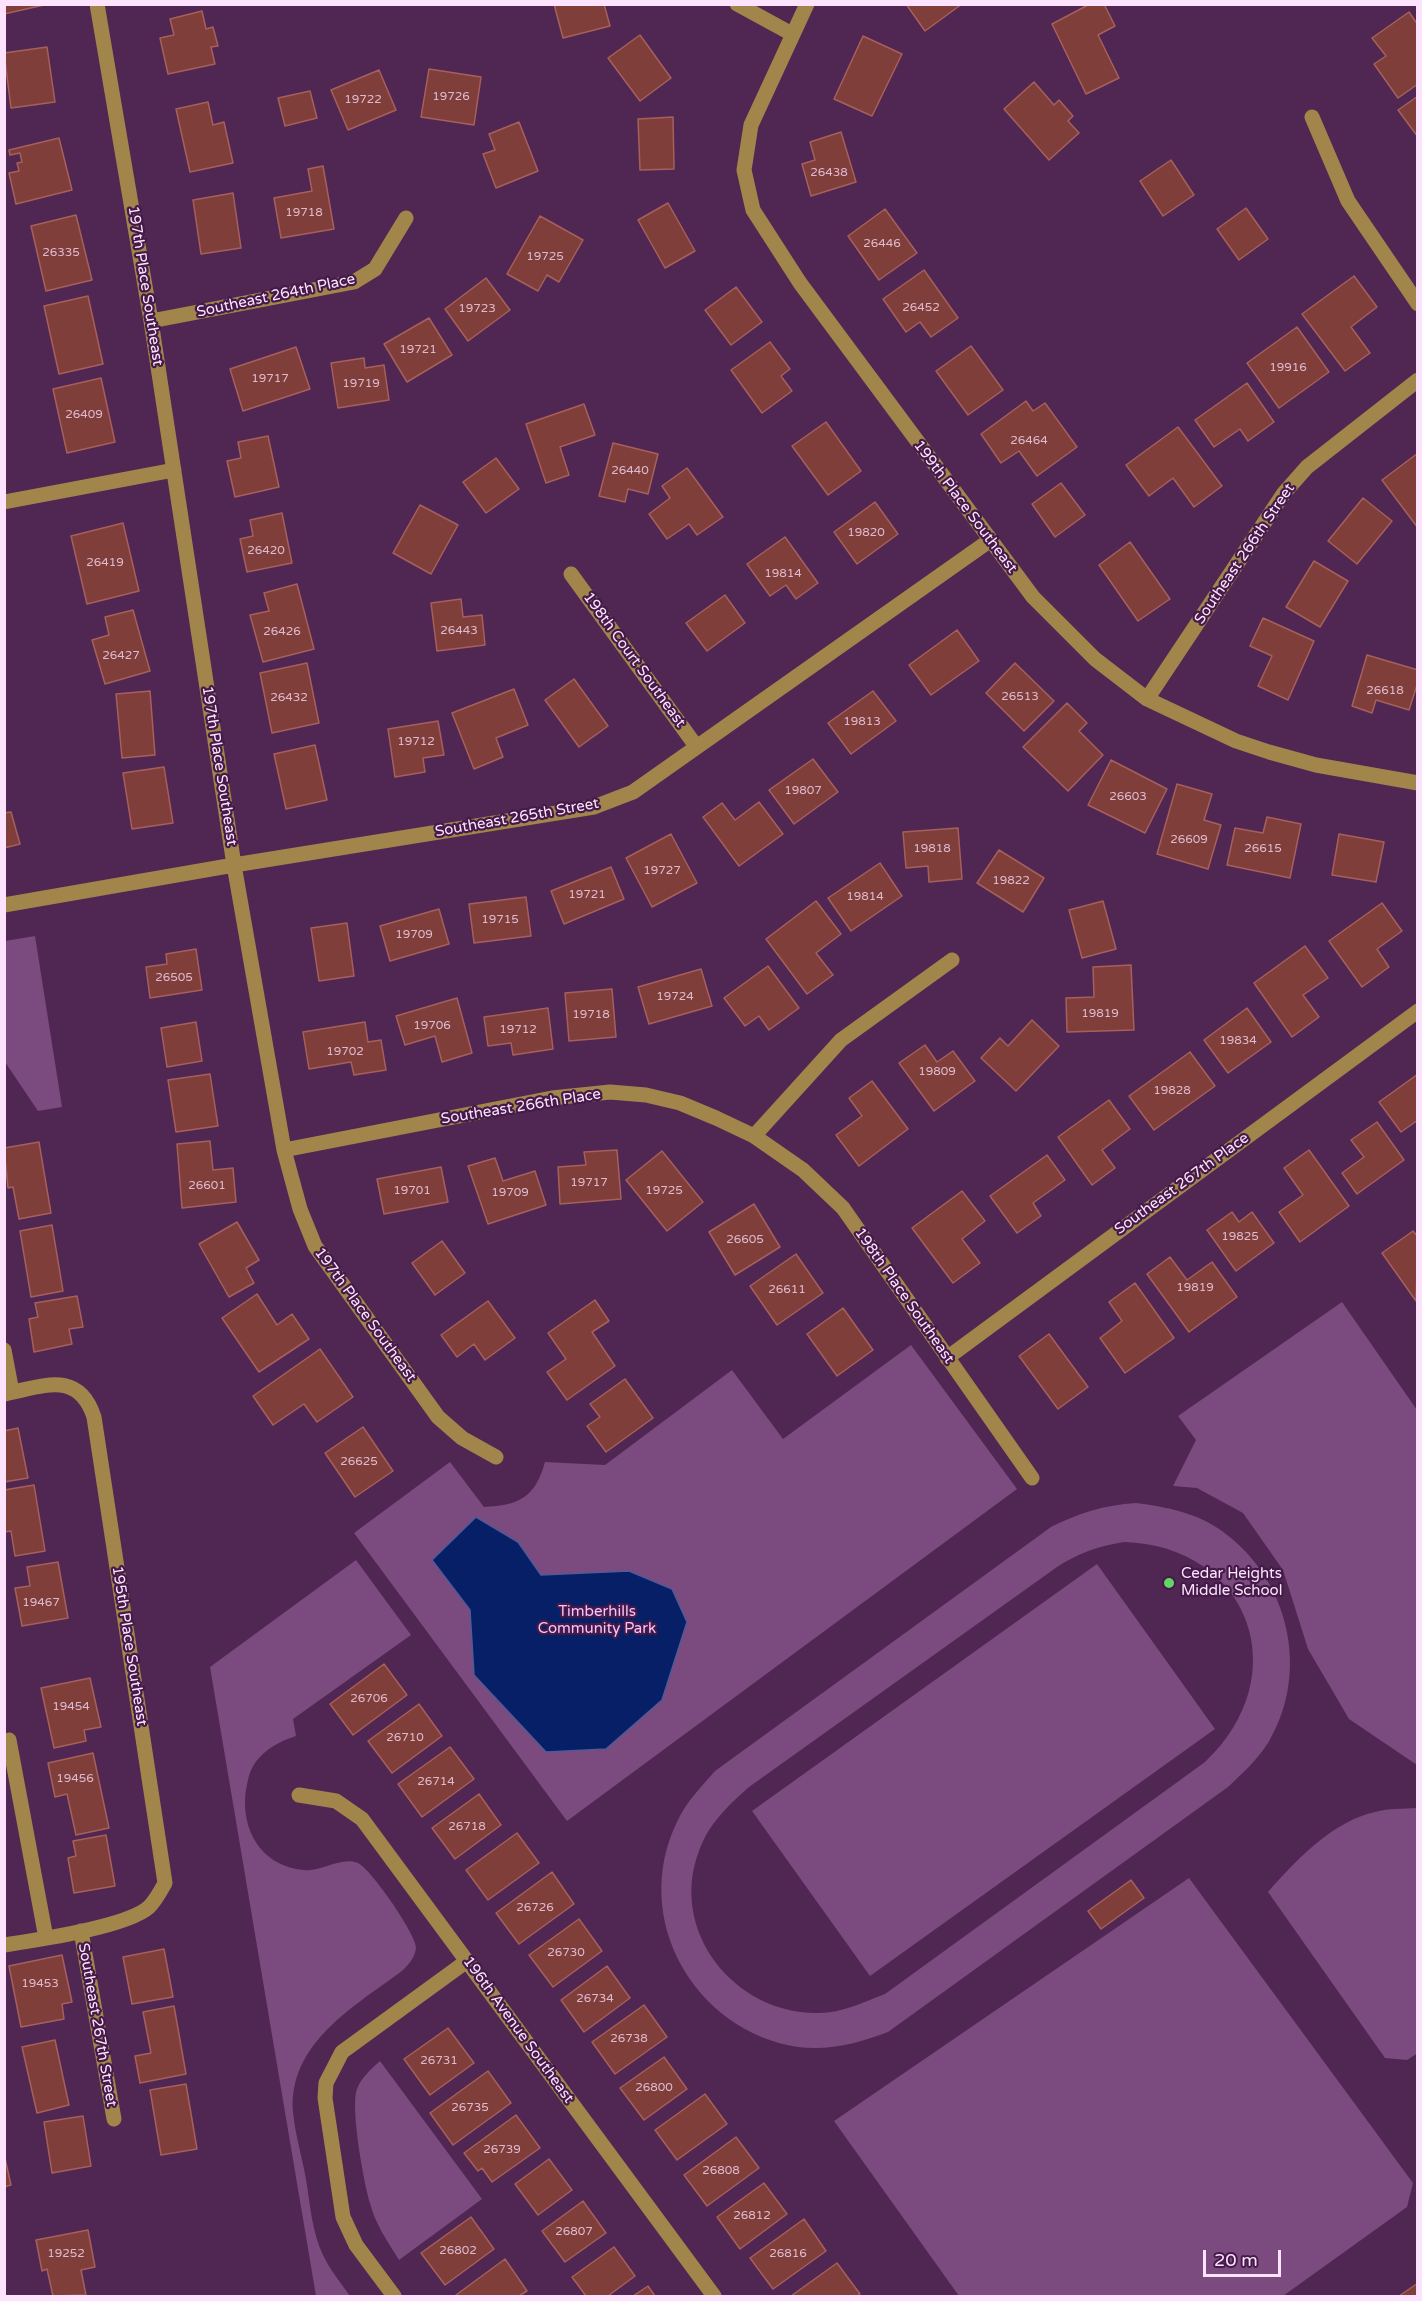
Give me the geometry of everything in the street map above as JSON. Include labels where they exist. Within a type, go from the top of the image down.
[{"type":"street","name":"197th Place Southeast","points":[[97,4],[151,321],[234,865],[284,1150],[300,1209],[315,1246],[438,1417],[462,1438],[496,1457]]},
{"type":"street","points":[[737,4],[792,34]]},
{"type":"street","name":"199th Place Southeast","points":[[807,4],[751,125],[744,170],[753,210],[800,283],[989,541],[1033,597],[1061,627],[1095,659],[1147,699],[1236,741],[1269,752],[1316,765],[1418,783]]},
{"type":"street","points":[[1312,117],[1348,201],[1418,304]]},
{"type":"street","name":"Southeast 264th Place","points":[[151,321],[354,282],[375,269],[406,218]]},
{"type":"street","name":"Southeast 266th Street","points":[[1147,699],[1292,484],[1314,461],[1418,380]]},
{"type":"street","points":[[4,502],[174,470]]},
{"type":"street","name":"Southeast 265th Street","points":[[4,905],[594,807],[633,792],[989,541]]},
{"type":"street","name":"198th Court Southeast","points":[[571,574],[696,746]]},
{"type":"street","points":[[754,1136],[842,1040],[952,960]]},
{"type":"street","name":"Southeast 267th Place","points":[[947,1358],[1418,1011]]},
{"type":"street","name":"Southeast 266th Place","points":[[284,1150],[552,1098],[610,1092],[646,1095],[680,1103],[754,1136]]},
{"type":"street","name":"198th Place Southeast","points":[[754,1136],[802,1170],[843,1208],[1032,1478]]},
{"type":"street","points":[[4,1350],[8,1393]]},
{"type":"street","name":"195th Place Southeast","points":[[8,1393],[63,1384],[70,1386],[90,1405],[94,1417],[165,1870],[165,1883],[158,1897]]},
{"type":"street","points":[[9,1740],[46,1938]]},
{"type":"street","name":"196th Avenue Southeast","points":[[299,1795],[336,1801],[362,1820],[714,2296]]},
{"type":"street","name":"Southeast 267th Street","points":[[4,1945],[81,1931],[135,1916],[149,1908],[158,1897]]},
{"type":"street","name":"Southeast 267th Street","points":[[81,1931],[114,2119]]},
{"type":"street","points":[[393,2296],[356,2245],[343,2217],[325,2098],[326,2083],[342,2052],[467,1961]]},
{"type":"green space","points":[[35,936],[62,1107],[38,1111],[5,1062],[5,941]]},
{"type":"green space","points":[[1342,1302],[1417,1410],[1417,1765],[1349,1719],[1308,1649],[1283,1570],[1243,1513],[1197,1488],[1173,1486],[1196,1440],[1178,1416]]},
{"type":"green space","name":"Timberhills Community Park","points":[[911,1345],[1017,1489],[567,1821],[354,1533],[450,1462],[484,1507],[507,1504],[531,1492],[545,1462],[605,1465],[732,1370],[783,1439]]},
{"type":"green space","points":[[1136,1503],[1181,1512],[1222,1531],[1245,1551],[1264,1574],[1277,1600],[1286,1628],[1290,1657],[1288,1687],[1281,1715],[1268,1743],[1259,1755],[1228,1787],[888,2032],[844,2045],[810,2048],[761,2037],[729,2019],[702,1994],[681,1964],[667,1931],[661,1895],[664,1859],[677,1822],[694,1795],[715,1771],[1051,1527],[1092,1510]],"holes":[[[1124,1542],[1167,1549],[1203,1566],[1229,1591],[1246,1621],[1253,1656],[1249,1692],[1233,1728],[1205,1762],[885,1994],[836,2011],[819,2013],[789,2010],[761,2000],[736,1984],[716,1963],[701,1938],[693,1911],[692,1881],[699,1851],[708,1832],[741,1794],[1065,1562],[1089,1551]]]},
{"type":"green space","points":[[356,1560],[411,1635],[293,1719],[296,1736],[280,1742],[260,1757],[251,1772],[245,1796],[248,1826],[263,1851],[288,1867],[304,1870],[318,1869],[345,1861],[358,1863],[392,1902],[409,1930],[416,1948],[413,1958],[402,1971],[346,2013],[313,2046],[301,2066],[294,2088],[294,2120],[316,2237],[326,2261],[350,2296],[316,2296],[210,1667]]},
{"type":"green space","points":[[1097,1564],[1215,1729],[870,1976],[752,1811]]},
{"type":"green space","points":[[1417,1808],[1418,2053],[1407,2060],[1385,2058],[1268,1892],[1303,1855],[1344,1824],[1380,1811]]},
{"type":"green space","points":[[1189,1878],[1413,2183],[1407,2207],[1283,2296],[959,2296],[834,2121]]},
{"type":"green space","points":[[380,2061],[482,2199],[399,2260],[382,2233],[372,2211],[356,2128],[357,2089],[364,2077]]},
{"type":"shaded area","points":[[476,1517],[518,1542],[541,1575],[629,1571],[672,1589],[687,1622],[662,1700],[606,1749],[546,1752],[474,1675],[470,1610],[432,1560]]},
{"type":"building","points":[[4,4],[44,4],[44,5],[4,14]]},
{"type":"building","points":[[554,4],[604,4],[610,26],[563,38]]},
{"type":"building","points":[[906,4],[962,4],[925,31]]},
{"type":"building","points":[[1090,4],[1104,4],[1115,26],[1098,35],[1119,78],[1086,94],[1052,24]]},
{"type":"building","points":[[202,11],[206,29],[213,27],[218,46],[211,47],[215,64],[168,74],[160,38],[174,35],[170,19]]},
{"type":"building","points":[[1409,12],[1418,25],[1418,84],[1398,98],[1374,64],[1386,56],[1372,38]]},
{"type":"building","points":[[640,35],[671,78],[640,101],[608,58]]},
{"type":"building","points":[[863,36],[902,54],[872,116],[834,99]]},
{"type":"building","points":[[47,47],[55,102],[11,108],[4,53]]},
{"type":"building","points":[[429,69],[481,77],[474,125],[421,117]]},
{"type":"building","points":[[379,70],[396,110],[348,130],[331,90]]},
{"type":"building","points":[[1034,82],[1054,105],[1059,100],[1073,116],[1068,121],[1079,133],[1049,160],[1004,109]]},
{"type":"building","points":[[310,91],[317,118],[285,126],[278,98]]},
{"type":"building","points":[[1418,96],[1418,137],[1398,110]]},
{"type":"building","points":[[208,102],[213,125],[224,122],[233,163],[190,172],[176,109]]},
{"type":"building","points":[[673,117],[674,169],[640,170],[638,119]]},
{"type":"building","points":[[519,122],[538,171],[496,188],[483,154],[495,150],[489,134]]},
{"type":"building","points":[[841,132],[856,182],[811,196],[802,164],[815,160],[810,142]]},
{"type":"building","points":[[59,138],[72,190],[16,204],[9,173],[19,171],[17,163],[22,162],[20,153],[10,155],[9,150]]},
{"type":"building","points":[[1171,160],[1194,195],[1163,216],[1140,181]]},
{"type":"building","points":[[323,166],[334,229],[281,238],[274,198],[312,191],[308,169]]},
{"type":"building","points":[[233,193],[241,248],[201,254],[193,200]]},
{"type":"building","points":[[668,203],[695,251],[665,268],[638,220]]},
{"type":"building","points":[[1246,208],[1268,239],[1239,260],[1217,229]]},
{"type":"building","points":[[885,209],[917,253],[879,280],[848,236]]},
{"type":"building","points":[[76,215],[92,280],[46,291],[31,226]]},
{"type":"building","points":[[540,216],[583,240],[559,282],[547,275],[538,291],[507,274]]},
{"type":"building","points":[[924,270],[958,318],[931,337],[920,322],[906,332],[883,299]]},
{"type":"building","points":[[1354,276],[1377,307],[1351,327],[1370,353],[1345,371],[1302,314]]},
{"type":"building","points":[[486,278],[510,310],[468,341],[445,309]]},
{"type":"building","points":[[736,287],[762,322],[731,345],[705,310]]},
{"type":"building","points":[[88,296],[103,364],[59,374],[44,306]]},
{"type":"building","points":[[429,318],[452,355],[407,382],[384,344]]},
{"type":"building","points":[[1297,327],[1329,372],[1279,408],[1247,363]]},
{"type":"building","points":[[770,342],[790,369],[781,376],[792,391],[762,413],[731,370]]},
{"type":"building","points":[[971,346],[1003,390],[968,415],[936,371]]},
{"type":"building","points":[[296,347],[310,389],[243,411],[230,369]]},
{"type":"building","points":[[364,358],[365,368],[384,365],[389,400],[338,408],[331,363]]},
{"type":"building","points":[[101,378],[115,442],[67,453],[53,389]]},
{"type":"building","points":[[1247,383],[1274,422],[1248,441],[1240,429],[1214,447],[1195,420]]},
{"type":"building","points":[[1026,401],[1033,411],[1045,403],[1077,447],[1037,476],[1019,451],[1001,463],[981,434]]},
{"type":"building","points":[[584,404],[595,435],[560,447],[569,475],[546,483],[526,424]]},
{"type":"building","points":[[826,422],[861,471],[828,495],[792,446]]},
{"type":"building","points":[[1178,427],[1222,486],[1194,507],[1173,478],[1149,496],[1126,465]]},
{"type":"building","points":[[268,436],[279,487],[235,497],[227,461],[241,458],[238,442]]},
{"type":"building","points":[[613,443],[658,454],[648,494],[628,489],[625,502],[599,496]]},
{"type":"building","points":[[1418,453],[1418,528],[1382,480]]},
{"type":"building","points":[[496,458],[519,489],[486,513],[463,482]]},
{"type":"building","points":[[687,468],[723,517],[697,535],[689,524],[667,539],[649,514],[670,498],[662,486]]},
{"type":"building","points":[[1061,483],[1085,515],[1055,537],[1032,504]]},
{"type":"building","points":[[1363,498],[1392,521],[1357,564],[1328,541]]},
{"type":"building","points":[[875,502],[898,534],[857,564],[834,532]]},
{"type":"building","points":[[420,505],[458,525],[431,574],[393,553]]},
{"type":"building","points":[[282,513],[292,563],[247,572],[240,539],[253,536],[250,520]]},
{"type":"building","points":[[123,523],[139,591],[87,604],[71,536]]},
{"type":"building","points":[[785,537],[818,583],[796,599],[786,585],[770,596],[747,564]]},
{"type":"building","points":[[1130,542],[1170,599],[1138,621],[1099,565]]},
{"type":"building","points":[[1314,561],[1348,581],[1320,627],[1286,607]]},
{"type":"building","points":[[297,584],[314,649],[263,662],[250,615],[269,611],[264,593]]},
{"type":"building","points":[[725,595],[745,623],[707,651],[686,623]]},
{"type":"building","points":[[461,599],[463,617],[482,615],[485,645],[437,651],[431,603]]},
{"type":"building","points":[[133,610],[150,671],[105,684],[92,640],[109,635],[105,617]]},
{"type":"building","points":[[1263,618],[1314,641],[1288,700],[1258,686],[1272,656],[1250,646]]},
{"type":"building","points":[[957,630],[979,661],[931,695],[909,665]]},
{"type":"building","points":[[1367,655],[1418,670],[1418,682],[1409,710],[1376,700],[1372,713],[1352,706]]},
{"type":"building","points":[[307,663],[319,723],[272,733],[260,673]]},
{"type":"building","points":[[1015,663],[1054,701],[1024,731],[986,693]]},
{"type":"building","points":[[574,679],[608,726],[579,747],[545,700]]},
{"type":"building","points":[[514,689],[528,725],[496,738],[503,757],[474,769],[452,713]]},
{"type":"building","points":[[150,691],[155,755],[122,758],[116,694]]},
{"type":"building","points":[[873,691],[896,721],[851,754],[828,723]]},
{"type":"building","points":[[1067,703],[1087,723],[1079,731],[1103,755],[1068,791],[1023,747]]},
{"type":"building","points":[[438,721],[444,755],[423,758],[425,772],[395,777],[388,729]]},
{"type":"building","points":[[315,745],[327,800],[286,809],[274,754]]},
{"type":"building","points":[[813,759],[838,792],[794,824],[769,790]]},
{"type":"building","points":[[1111,760],[1167,789],[1145,833],[1088,805]]},
{"type":"building","points":[[164,767],[173,823],[132,829],[123,773]]},
{"type":"building","points":[[1177,784],[1212,794],[1204,820],[1221,825],[1208,869],[1157,854]]},
{"type":"building","points":[[759,802],[783,834],[739,866],[703,817],[722,803],[735,820]]},
{"type":"building","points":[[11,812],[20,844],[4,848],[4,813]]},
{"type":"building","points":[[1267,817],[1301,824],[1290,878],[1227,865],[1235,828],[1263,833]]},
{"type":"building","points":[[958,828],[962,879],[929,882],[928,866],[906,868],[903,832]]},
{"type":"building","points":[[671,834],[697,883],[652,907],[626,858]]},
{"type":"building","points":[[1339,834],[1384,842],[1376,882],[1332,875]]},
{"type":"building","points":[[999,850],[1044,878],[1023,912],[977,883]]},
{"type":"building","points":[[880,863],[902,896],[851,931],[828,898]]},
{"type":"building","points":[[611,867],[624,899],[564,924],[551,891]]},
{"type":"building","points":[[526,897],[531,936],[474,943],[469,904]]},
{"type":"building","points":[[816,901],[841,934],[816,953],[833,975],[807,994],[766,939]]},
{"type":"building","points":[[1103,901],[1116,949],[1082,958],[1069,910]]},
{"type":"building","points":[[1382,903],[1402,931],[1377,949],[1389,967],[1362,987],[1329,941]]},
{"type":"building","points":[[439,909],[449,944],[390,961],[380,926]]},
{"type":"building","points":[[347,923],[354,976],[319,981],[311,928]]},
{"type":"building","points":[[1305,946],[1328,978],[1303,995],[1319,1017],[1292,1037],[1254,983]]},
{"type":"building","points":[[196,949],[202,990],[150,998],[146,967],[167,964],[166,954]]},
{"type":"building","points":[[1131,965],[1134,1030],[1067,1032],[1066,998],[1094,997],[1093,967]]},
{"type":"building","points":[[768,966],[799,1008],[769,1030],[759,1016],[745,1026],[724,998]]},
{"type":"building","points":[[701,969],[712,1006],[649,1024],[638,987]]},
{"type":"building","points":[[612,989],[616,1037],[569,1041],[565,993]]},
{"type":"building","points":[[457,998],[472,1053],[442,1062],[435,1036],[405,1045],[396,1016]]},
{"type":"building","points":[[548,1008],[553,1049],[513,1055],[511,1043],[488,1046],[484,1017]]},
{"type":"building","points":[[1247,1008],[1271,1042],[1228,1073],[1204,1040]]},
{"type":"building","points":[[1032,1020],[1059,1046],[1016,1091],[981,1058],[1000,1038],[1008,1046]]},
{"type":"building","points":[[196,1022],[202,1061],[167,1067],[161,1028]]},
{"type":"building","points":[[365,1022],[368,1042],[381,1040],[386,1070],[354,1075],[351,1062],[309,1069],[303,1032]]},
{"type":"building","points":[[925,1045],[937,1062],[953,1051],[975,1081],[934,1111],[899,1063]]},
{"type":"building","points":[[1190,1052],[1215,1086],[1154,1130],[1129,1096]]},
{"type":"building","points":[[210,1074],[218,1126],[176,1132],[168,1080]]},
{"type":"building","points":[[1418,1074],[1418,1120],[1401,1132],[1379,1102]]},
{"type":"building","points":[[872,1081],[908,1129],[859,1166],[836,1135],[862,1116],[849,1098]]},
{"type":"building","points":[[1109,1100],[1130,1129],[1102,1150],[1115,1168],[1092,1185],[1058,1137]]},
{"type":"building","points":[[1377,1122],[1404,1160],[1357,1194],[1342,1173],[1364,1157],[1351,1140]]},
{"type":"building","points":[[210,1141],[213,1170],[233,1168],[236,1202],[182,1208],[177,1144]]},
{"type":"building","points":[[39,1142],[51,1213],[19,1219],[13,1187],[8,1188],[4,1148]]},
{"type":"building","points":[[617,1150],[621,1199],[560,1204],[558,1167],[586,1165],[584,1152]]},
{"type":"building","points":[[1309,1150],[1349,1206],[1300,1242],[1279,1212],[1303,1195],[1284,1168]]},
{"type":"building","points":[[662,1151],[703,1202],[667,1231],[626,1180]]},
{"type":"building","points":[[1047,1155],[1065,1180],[1033,1203],[1041,1216],[1017,1233],[990,1196]]},
{"type":"building","points":[[495,1158],[503,1181],[535,1171],[546,1205],[488,1224],[468,1166]]},
{"type":"building","points":[[441,1167],[448,1202],[384,1214],[377,1179]]},
{"type":"building","points":[[962,1191],[985,1221],[962,1239],[980,1263],[953,1283],[912,1228]]},
{"type":"building","points":[[754,1204],[780,1247],[735,1275],[709,1232]]},
{"type":"building","points":[[1232,1212],[1239,1222],[1252,1212],[1274,1243],[1236,1271],[1207,1230]]},
{"type":"building","points":[[237,1222],[259,1260],[246,1268],[254,1283],[229,1297],[199,1244]]},
{"type":"building","points":[[52,1225],[63,1291],[31,1297],[20,1231]]},
{"type":"building","points":[[1413,1231],[1418,1237],[1416,1301],[1382,1253]]},
{"type":"building","points":[[442,1241],[465,1273],[435,1295],[412,1263]]},
{"type":"building","points":[[796,1254],[823,1293],[777,1325],[750,1286]]},
{"type":"building","points":[[1170,1257],[1187,1280],[1212,1262],[1237,1297],[1189,1332],[1147,1274]]},
{"type":"building","points":[[1135,1283],[1174,1338],[1125,1373],[1100,1338],[1122,1321],[1109,1302]]},
{"type":"building","points":[[257,1294],[277,1325],[292,1314],[309,1339],[259,1372],[222,1318]]},
{"type":"building","points":[[77,1296],[83,1327],[69,1329],[72,1344],[34,1352],[29,1319],[38,1317],[35,1303]]},
{"type":"building","points":[[595,1300],[609,1321],[592,1332],[615,1366],[567,1400],[547,1372],[566,1359],[548,1333]]},
{"type":"building","points":[[488,1301],[515,1338],[485,1360],[474,1344],[457,1357],[441,1335]]},
{"type":"building","points":[[843,1308],[873,1350],[837,1376],[807,1334]]},
{"type":"building","points":[[1049,1334],[1088,1387],[1058,1409],[1019,1356]]},
{"type":"building","points":[[320,1349],[353,1397],[317,1422],[304,1404],[273,1425],[253,1396]]},
{"type":"building","points":[[625,1379],[653,1418],[606,1452],[587,1426],[600,1417],[590,1404]]},
{"type":"building","points":[[363,1427],[393,1471],[355,1497],[325,1453]]},
{"type":"building","points":[[18,1428],[28,1478],[4,1482],[4,1431]]},
{"type":"building","points":[[34,1485],[45,1551],[15,1556],[11,1531],[4,1532],[4,1490]]},
{"type":"building","points":[[58,1562],[68,1618],[22,1626],[15,1588],[30,1586],[27,1567]]},
{"type":"building","points":[[384,1664],[407,1695],[353,1735],[330,1704]]},
{"type":"building","points":[[90,1678],[101,1727],[84,1730],[86,1741],[54,1748],[41,1688]]},
{"type":"building","points":[[419,1704],[442,1736],[392,1773],[368,1741]]},
{"type":"building","points":[[450,1747],[474,1779],[422,1817],[398,1784]]},
{"type":"building","points":[[93,1753],[109,1828],[76,1835],[67,1794],[55,1797],[48,1763]]},
{"type":"building","points":[[479,1794],[501,1825],[455,1859],[432,1828]]},
{"type":"building","points":[[517,1833],[539,1863],[488,1900],[466,1870]]},
{"type":"building","points":[[106,1835],[115,1886],[74,1893],[68,1858],[76,1856],[73,1841]]},
{"type":"building","points":[[552,1872],[574,1904],[519,1944],[496,1913]]},
{"type":"building","points":[[1131,1880],[1144,1898],[1101,1929],[1088,1911]]},
{"type":"building","points":[[579,1919],[602,1951],[553,1987],[529,1955]]},
{"type":"building","points":[[164,1949],[173,1997],[132,2004],[123,1957]]},
{"type":"building","points":[[62,1955],[72,2002],[62,2004],[64,2019],[21,2027],[9,1966]]},
{"type":"building","points":[[607,1966],[630,1998],[584,2032],[561,2000]]},
{"type":"building","points":[[644,2005],[667,2037],[615,2074],[592,2042]]},
{"type":"building","points":[[174,2006],[186,2074],[140,2083],[135,2056],[151,2053],[143,2012]]},
{"type":"building","points":[[448,2028],[474,2063],[430,2095],[404,2059]]},
{"type":"building","points":[[55,2040],[69,2105],[37,2113],[22,2047]]},
{"type":"building","points":[[664,2057],[687,2089],[644,2120],[620,2088]]},
{"type":"building","points":[[488,2071],[511,2103],[453,2145],[430,2113]]},
{"type":"building","points":[[186,2084],[197,2149],[161,2155],[150,2090]]},
{"type":"building","points":[[705,2094],[727,2124],[677,2160],[655,2130]]},
{"type":"building","points":[[516,2115],[540,2148],[492,2182],[482,2168],[478,2171],[464,2153]]},
{"type":"building","points":[[83,2116],[91,2166],[52,2173],[44,2122]]},
{"type":"building","points":[[736,2137],[759,2168],[707,2206],[684,2175]]},
{"type":"building","points":[[4,2154],[11,2185],[4,2187]]},
{"type":"building","points":[[549,2159],[572,2190],[538,2215],[515,2184]]},
{"type":"building","points":[[764,2183],[787,2214],[740,2249],[717,2217]]},
{"type":"building","points":[[583,2201],[606,2233],[565,2262],[542,2231]]},
{"type":"building","points":[[471,2217],[494,2249],[445,2285],[421,2253]]},
{"type":"building","points":[[804,2219],[826,2251],[773,2289],[750,2258]]},
{"type":"building","points":[[88,2230],[95,2267],[81,2270],[86,2295],[53,2296],[47,2269],[42,2271],[36,2240]]},
{"type":"building","points":[[614,2247],[635,2276],[608,2296],[586,2296],[572,2277]]},
{"type":"building","points":[[505,2259],[527,2291],[519,2296],[456,2295]]},
{"type":"building","points":[[837,2263],[860,2294],[857,2296],[791,2296]]},
{"type":"building","points":[[1418,2283],[1418,2296],[1399,2296]]},
{"type":"building","points":[[648,2286],[655,2296],[633,2296]]},
{"type":"place","name":"Cedar Heights Middle School","points":[[1169,1583]]}]
